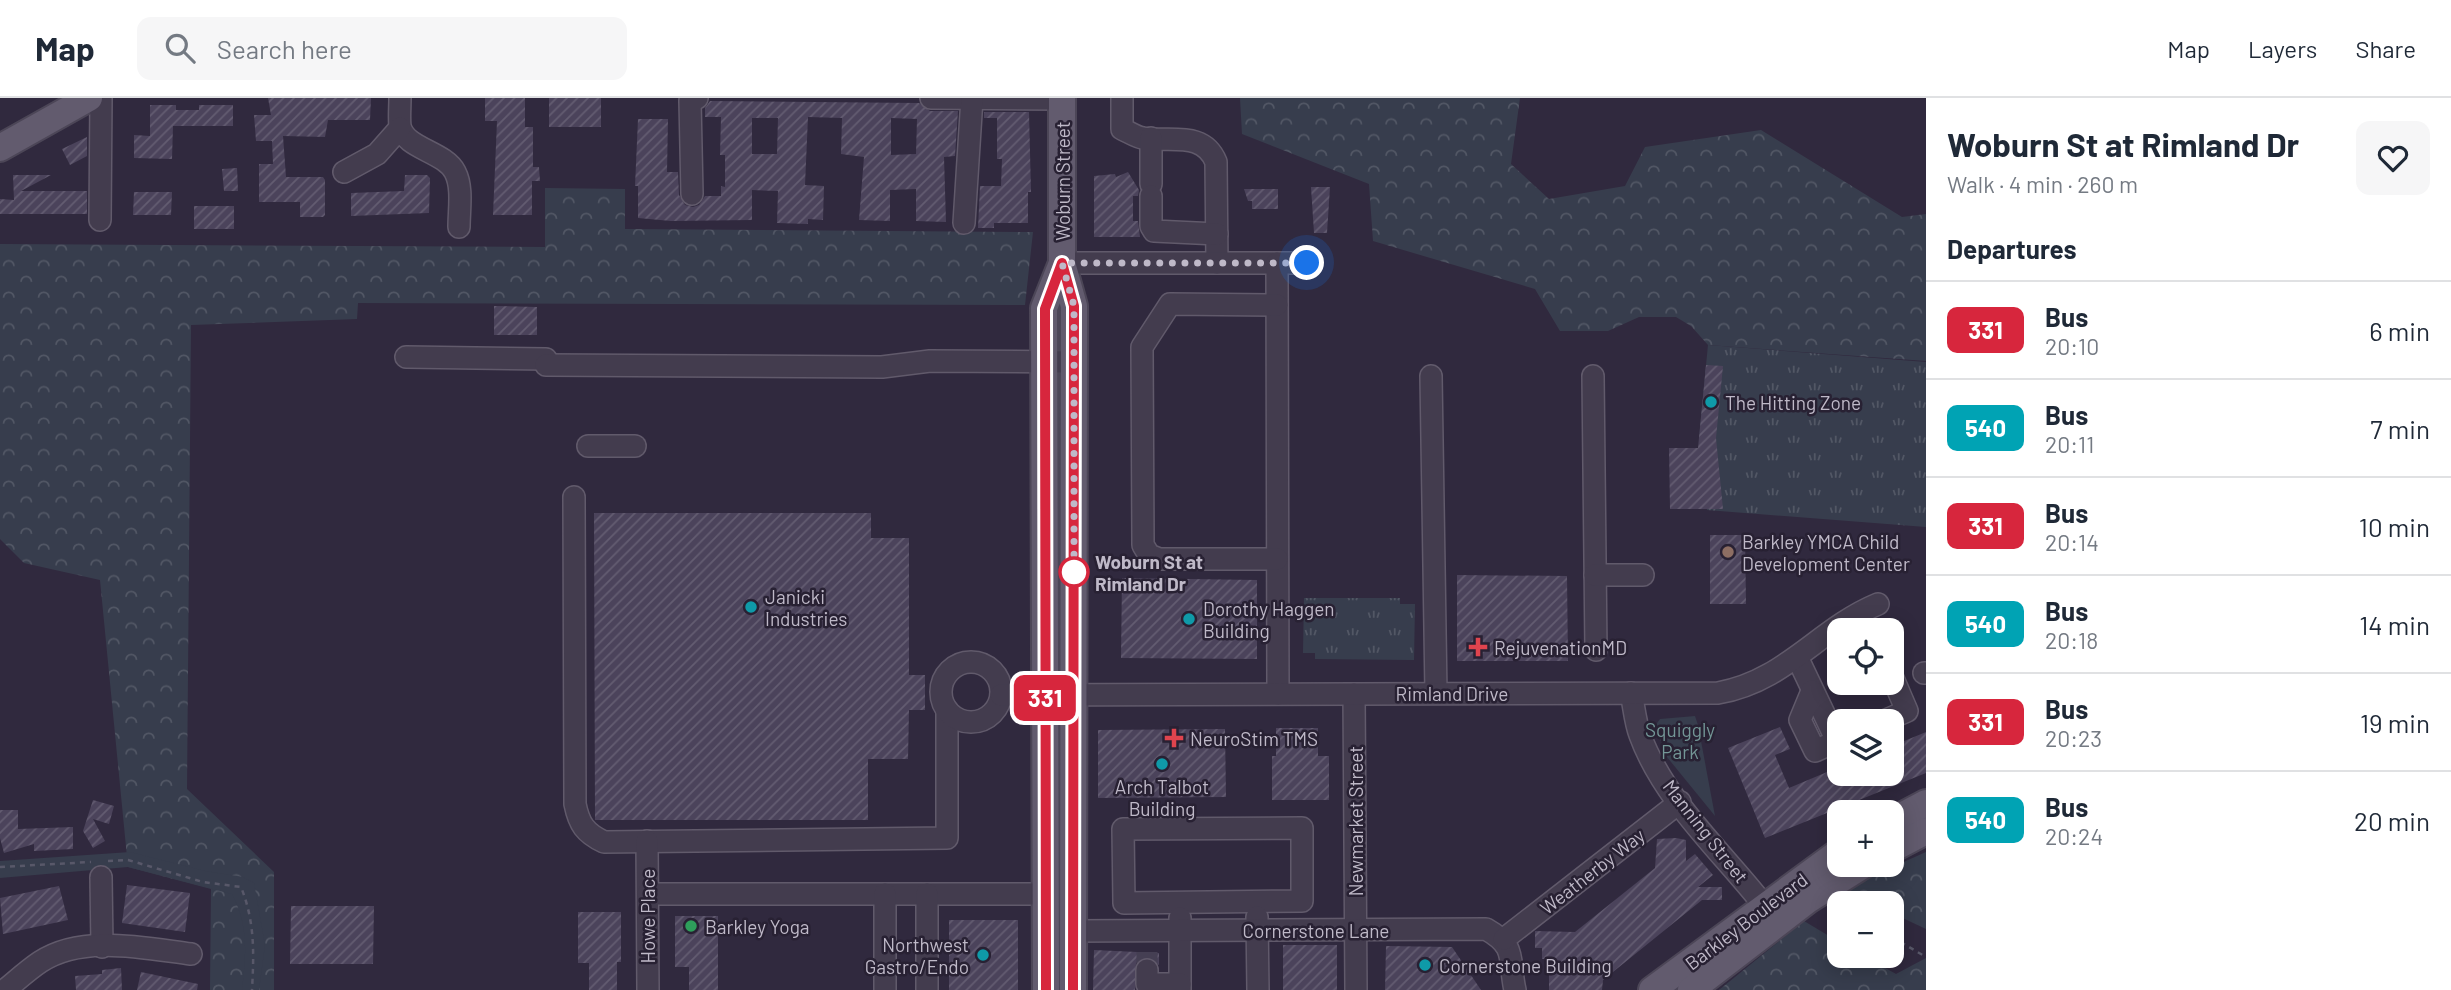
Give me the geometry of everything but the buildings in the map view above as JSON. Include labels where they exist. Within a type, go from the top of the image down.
[{"type":"main road","points":[[0,148],[89,98]]},
{"type":"main road","name":"Woburn Street","points":[[1062,98],[1062,263],[1074,306],[1073,990]]},
{"type":"main road","name":"Woburn Street","points":[[1046,990],[1045,309],[1062,263]]},
{"type":"main road","points":[[1904,815],[1926,803]]},
{"type":"main road","points":[[1904,843],[1926,831]]},
{"type":"main road","name":"Barkley Boulevard","points":[[1690,990],[1827,863]]},
{"type":"main road","name":"Barkley Boulevard","points":[[1653,990],[1772,915],[1808,900],[1844,877]]},
{"type":"street","points":[[100,220],[101,98]]},
{"type":"street","points":[[400,98],[406,135]]},
{"type":"street","points":[[692,194],[690,100],[697,98]]},
{"type":"street","name":"Woburn Street","points":[[930,98],[1062,98]]},
{"type":"street","points":[[964,223],[972,98]]},
{"type":"street","points":[[1122,98],[1122,129],[1141,138],[1180,138],[1197,142],[1211,150],[1216,162],[1217,263]]},
{"type":"street","points":[[344,172],[406,135]]},
{"type":"street","points":[[406,135],[432,150],[454,169],[459,184],[458,227]]},
{"type":"street","points":[[1151,138],[1151,226],[1154,231],[1217,234]]},
{"type":"street","points":[[1062,263],[1307,263]]},
{"type":"street","points":[[1277,263],[1278,694]]},
{"type":"street","points":[[1277,305],[1170,304],[1142,347],[1143,545],[1149,555],[1159,559],[1277,559]]},
{"type":"street","points":[[406,357],[882,367],[930,361],[1074,362]]},
{"type":"street","points":[[1431,376],[1436,693]]},
{"type":"street","points":[[1593,376],[1596,650]]},
{"type":"street","points":[[588,446],[635,446]]},
{"type":"street","points":[[574,497],[575,804],[579,821],[589,835],[604,842],[947,838],[947,710],[941,693],[943,683],[946,675],[962,664],[972,662],[991,669],[1001,685],[1002,695],[995,712],[979,721],[961,721],[947,710]]},
{"type":"street","points":[[1595,575],[1643,575]]},
{"type":"street","name":"Rimland Drive","points":[[1002,695],[1718,693],[1742,689],[1769,677],[1798,659],[1857,613],[1878,604]]},
{"type":"street","points":[[1798,659],[1827,719]]},
{"type":"street","name":"Manning Street","points":[[1631,693],[1644,743],[1680,802],[1772,915]]},
{"type":"street","name":"Newmarket Street","points":[[1354,694],[1356,990]]},
{"type":"street","points":[[1900,695],[1907,712],[1904,713]]},
{"type":"street","name":"Weatherby Way","points":[[1504,939],[1680,802]]},
{"type":"street","points":[[1302,828],[1303,901],[1180,902],[1124,903],[1123,829],[1302,828]]},
{"type":"street","name":"Howe Place","points":[[647,841],[648,990]]},
{"type":"street","points":[[100,877],[102,947]]},
{"type":"street","points":[[648,894],[1045,894]]},
{"type":"street","points":[[885,894],[885,990]]},
{"type":"street","points":[[927,894],[927,990]]},
{"type":"street","points":[[1257,901],[1258,990]]},
{"type":"street","points":[[1147,931],[1147,984],[1180,987],[1180,902]]},
{"type":"street","name":"Cornerstone Lane","points":[[1073,931],[1486,929],[1504,939]]},
{"type":"street","points":[[1504,939],[1512,956],[1515,990]]},
{"type":"street","points":[[5,990],[42,961],[75,948],[126,945],[191,954]]},
{"type":"path","points":[[0,867],[128,860],[204,882],[238,885],[252,914],[252,990]]},
{"type":"path","points":[[1904,943],[1926,957]]},
{"type":"green space","points":[[1240,98],[1520,98],[1511,164],[1549,199],[1625,186],[1645,147],[1761,130],[1902,217],[1926,214],[1926,361],[1708,345],[1691,326],[1676,317],[1639,317],[1608,331],[1560,331],[1535,289],[1373,241],[1369,184],[1242,134]]},
{"type":"green space","points":[[545,188],[625,189],[625,229],[1033,232],[1025,305],[358,303],[357,319],[191,325],[187,789],[274,872],[274,990],[210,990],[211,889],[128,867],[100,580],[24,563],[0,539],[0,244],[545,247]]},
{"type":"green space","name":"The Hitting Zone","points":[[1708,345],[1926,362],[1926,527],[1707,510],[1699,439]]},
{"type":"green space","points":[[1304,598],[1400,598],[1400,604],[1415,604],[1414,660],[1315,659],[1315,653],[1303,653]]},
{"type":"green space","name":"Squiggly Park","points":[[1695,716],[1715,816],[1667,757],[1655,726],[1660,719]]},
{"type":"green space","points":[[130,852],[205,871],[243,877],[254,883],[265,945],[259,990],[242,990],[244,929],[232,894],[128,867],[0,878],[0,861]]},
{"type":"green space","points":[[1926,852],[1926,929],[1904,919],[1904,891],[1841,890],[1870,877],[1904,877],[1904,862]]},
{"type":"green space","points":[[1804,921],[1827,935],[1827,968],[1885,968],[1896,974],[1926,958],[1926,990],[1719,990]]},
{"type":"tunnel","points":[[1147,952],[1147,970]]},
{"type":"bus line","name":"331","points":[[1046,990],[1045,309],[1062,263],[1074,306],[1073,990]]},
{"type":"place","name":"The Hitting Zone","points":[[1711,402]]},
{"type":"place","name":"Barkley YMCA Child Development Center","points":[[1728,552]]},
{"type":"place","name":"Woburn St at Rimland Dr","points":[[1074,572]]},
{"type":"place","name":"Janicki Industries","points":[[751,607]]},
{"type":"place","name":"Dorothy Haggen Building","points":[[1189,619]]},
{"type":"place","name":"RejuvenationMD","points":[[1478,647]]},
{"type":"place","name":"NeuroStim TMS","points":[[1174,738]]},
{"type":"place","name":"Arch Talbot Building","points":[[1162,764]]},
{"type":"place","name":"Barkley Yoga","points":[[691,926]]},
{"type":"place","name":"Northwest Gastro/Endo","points":[[983,955]]},
{"type":"place","name":"Cornerstone Building","points":[[1425,965]]},
{"type":"route","points":[[1074,572],[1074,582],[1074,306],[1062,263],[1307,263]]}]
